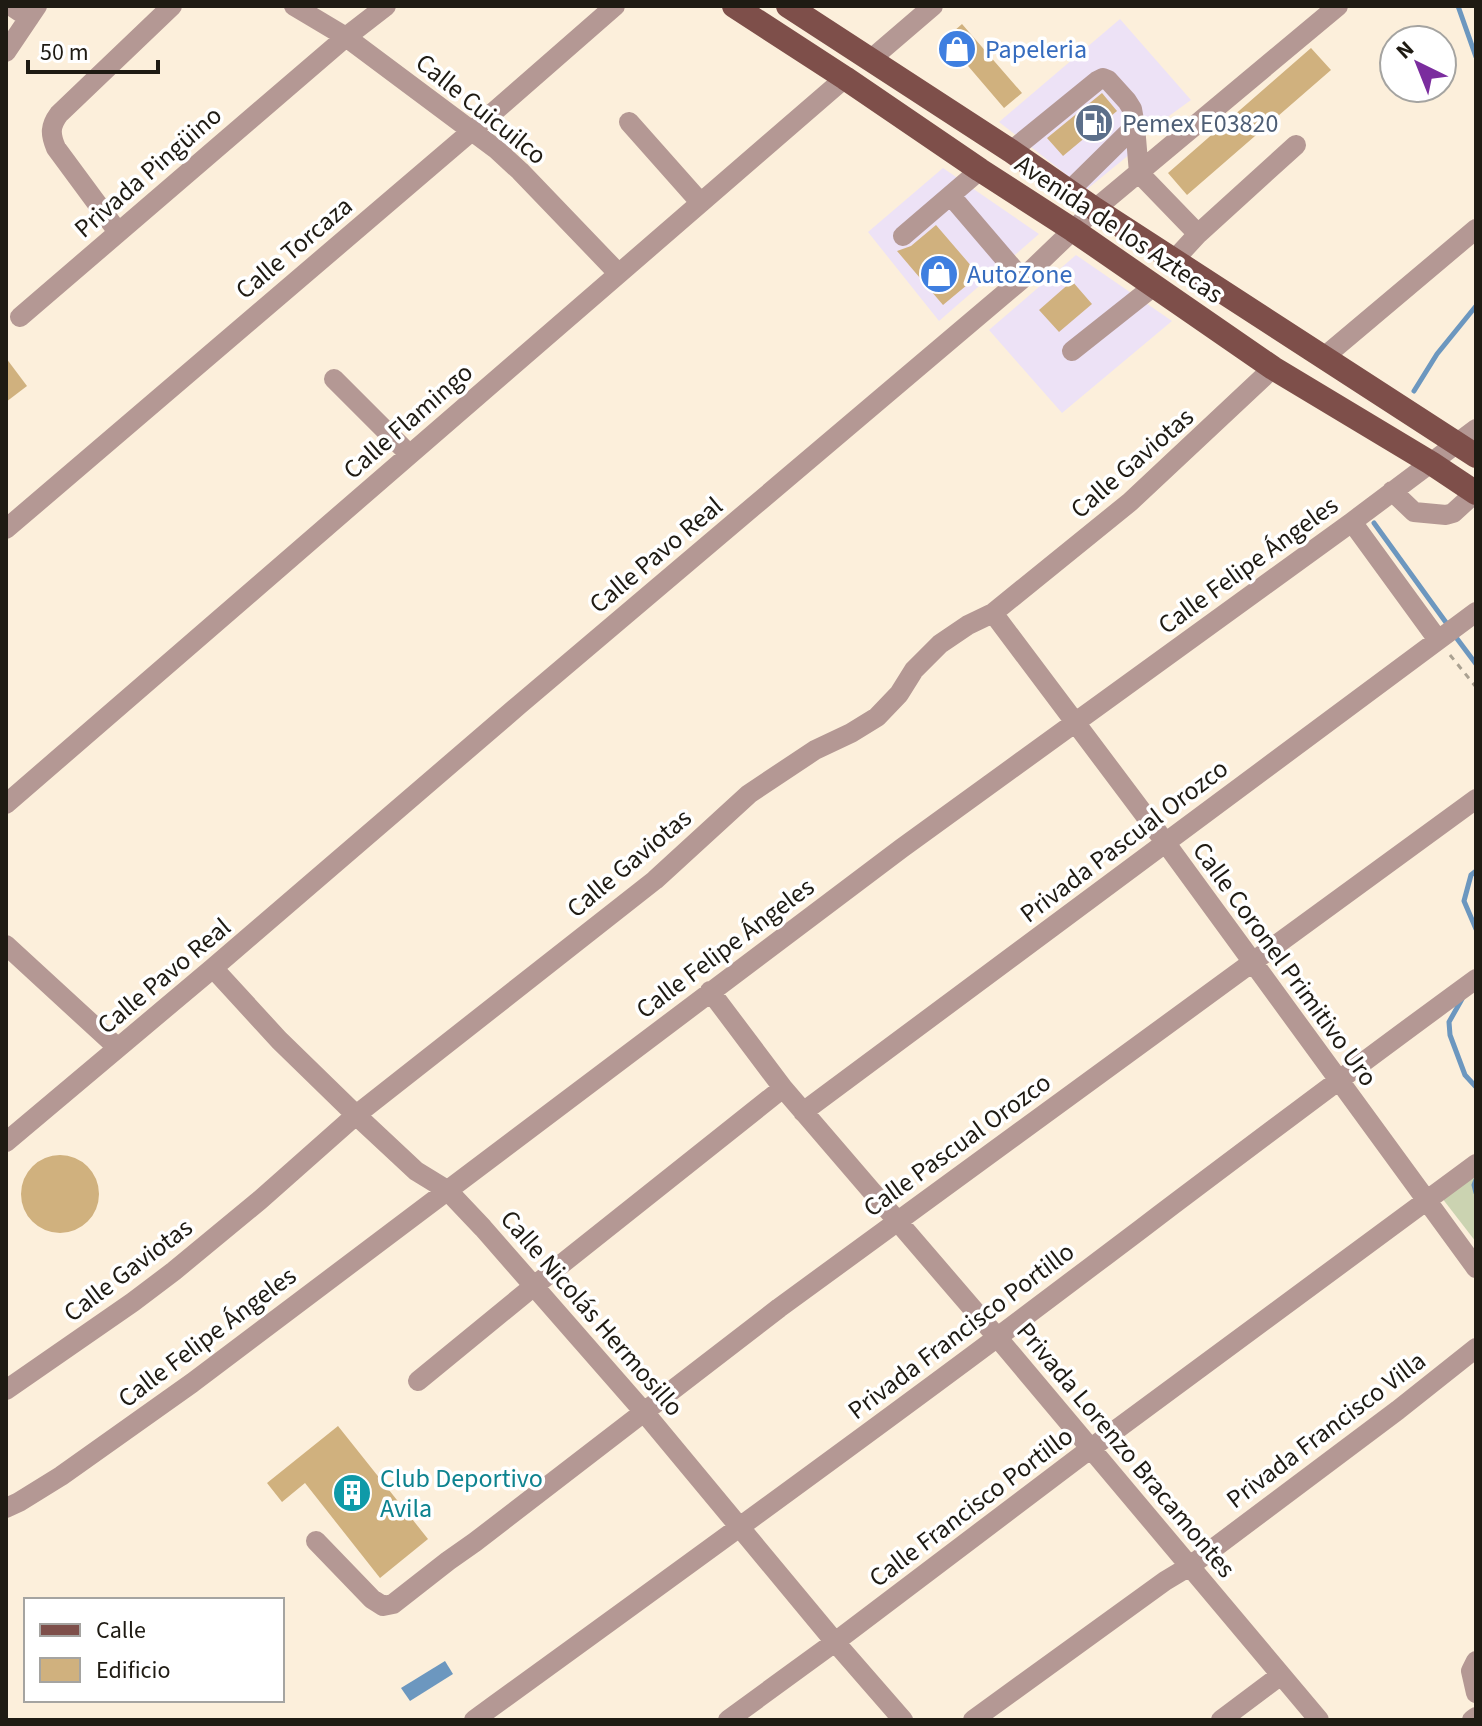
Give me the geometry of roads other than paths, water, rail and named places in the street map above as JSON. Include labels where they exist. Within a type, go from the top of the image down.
[{"type":"main road","name":"Avenida de los Aztecas","points":[[734,6],[1073,230],[1273,368],[1476,493]]},
{"type":"main road","name":"Avenida de los Aztecas","points":[[788,6],[1324,357],[1470,443]]},
{"type":"street","points":[[6,52],[33,12],[11,6]]},
{"type":"street","points":[[118,232],[56,148],[51,135],[52,123],[172,6]]},
{"type":"street","name":"Calle Cuicuilco","points":[[294,6],[346,37],[473,130],[520,171],[618,273]]},
{"type":"street","name":"Privada Pingüino","points":[[20,317],[386,6]]},
{"type":"street","name":"Calle Torcaza","points":[[6,529],[615,6]]},
{"type":"street","points":[[870,60],[933,6]]},
{"type":"street","name":"Calle Pavo Real","points":[[6,1142],[1022,279],[1095,209],[1338,6]]},
{"type":"street","name":"Calle Flamingo","points":[[11,791],[409,454],[845,78]]},
{"type":"street","points":[[1011,151],[1097,81],[1103,78],[1108,80],[1132,109],[1139,173],[1198,234]]},
{"type":"street","points":[[629,122],[700,202]]},
{"type":"street","points":[[1069,191],[1135,126]]},
{"type":"street","points":[[1174,260],[1198,234],[1296,145]]},
{"type":"street","points":[[903,236],[980,170]]},
{"type":"street","points":[[951,196],[1022,279]]},
{"type":"street","points":[[1324,357],[1476,229]]},
{"type":"street","points":[[1072,351],[1154,286]]},
{"type":"street","name":"Calle Gaviotas","points":[[6,1390],[174,1271],[356,1115],[655,880],[749,794],[815,750],[877,717],[899,694],[914,670],[940,644],[993,613],[1130,502],[1273,368]]},
{"type":"street","points":[[334,379],[409,454]]},
{"type":"street","name":"Calle Felipe Ángeles","points":[[6,1508],[61,1476],[160,1407],[902,848],[1431,463],[1470,443]]},
{"type":"street","points":[[1392,491],[1414,512],[1446,515],[1453,513],[1476,493]]},
{"type":"street","points":[[1352,522],[1438,640]]},
{"type":"street","name":"Privada Pascual Orozco","points":[[803,1112],[1476,612]]},
{"type":"street","name":"Calle Coronel Primitivo Uro","points":[[993,613],[1165,842],[1476,1268]]},
{"type":"street","name":"Calle Pascual Orozco","points":[[316,1541],[372,1599],[383,1606],[393,1604],[896,1222],[1476,799]]},
{"type":"street","points":[[6,945],[118,1048]]},
{"type":"street","name":"Calle Nicolás Hermosillo","points":[[213,968],[279,1040],[356,1115],[416,1171],[447,1190],[483,1228],[644,1412],[903,1720]]},
{"type":"street","name":"Privada Francisco Portillo","points":[[474,1720],[741,1527],[1476,979]]},
{"type":"street","name":"Privada Lorenzo Bracamontes","points":[[710,991],[803,1112],[1319,1720]]},
{"type":"street","points":[[418,1381],[783,1088]]},
{"type":"street","name":"Calle Francisco Portillo","points":[[728,1720],[1476,1164]]},
{"type":"street","name":"Privada Francisco Villa","points":[[973,1720],[1190,1566],[1476,1348]]},
{"type":"street","points":[[1476,1661],[1471,1671],[1476,1693]]},
{"type":"street","points":[[1221,1720],[1281,1675]]},
{"type":"water","points":[[445,1661],[453,1674],[410,1701],[401,1688]]},
{"type":"waterway","points":[[1458,6],[1476,57]]},
{"type":"waterway","points":[[1414,391],[1437,354],[1476,306]]},
{"type":"waterway","points":[[1374,523],[1450,628]]},
{"type":"waterway","points":[[1455,636],[1476,664]]},
{"type":"waterway","points":[[1476,871],[1471,875],[1464,901],[1476,929]]},
{"type":"waterway","points":[[1462,999],[1449,1022],[1450,1035],[1465,1075],[1476,1087]]},
{"type":"waterway","points":[[1476,1180],[1476,1193]]},
{"type":"place","name":"Papeleria","points":[[957,49]]},
{"type":"place","name":"Pemex E03820","points":[[1094,123]]},
{"type":"place","name":"AutoZone","points":[[939,274]]},
{"type":"place","name":"Club Deportivo Avila","points":[[352,1493]]}]
